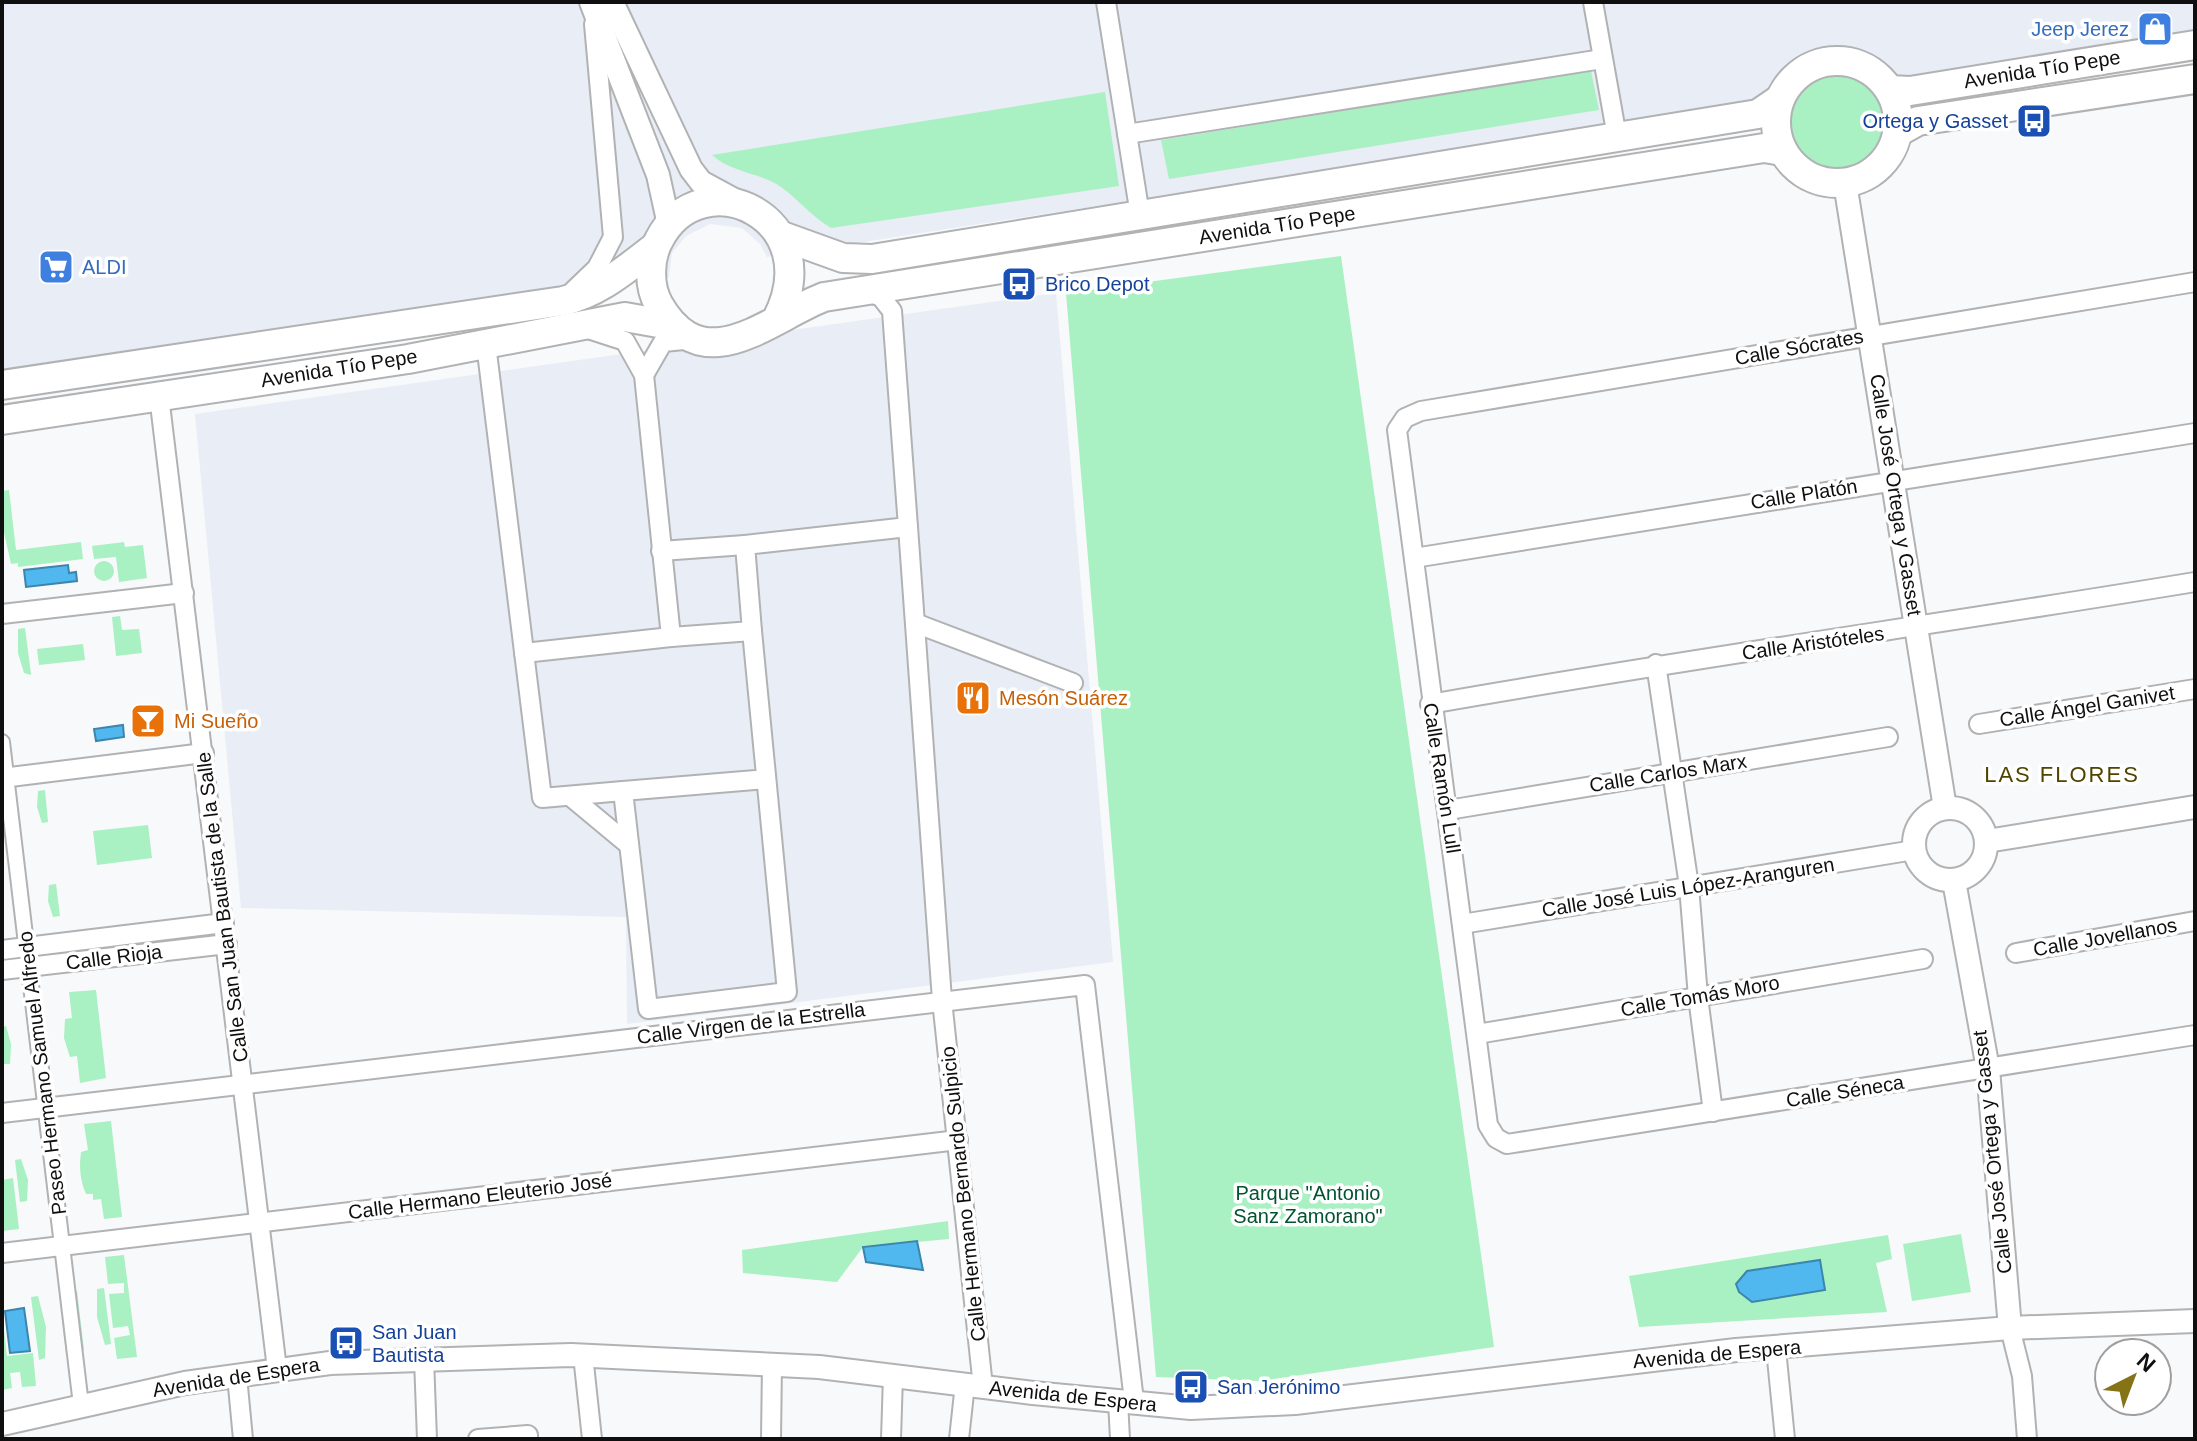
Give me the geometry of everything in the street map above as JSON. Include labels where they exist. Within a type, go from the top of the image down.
[{"type":"main road","name":"Avenida Tío Pepe","points":[[1890,90],[1910,91],[2195,45]]},
{"type":"main road","points":[[1832,61],[1859,64],[1881,79],[1890,90],[1898,118],[1898,132],[1891,151],[1880,166],[1864,177],[1845,183],[1831,183],[1803,173],[1783,151],[1777,135],[1780,99],[1795,77],[1806,69],[1832,61]]},
{"type":"main road","name":"Avenida Tío Pepe","points":[[1898,132],[1918,121],[2195,79]]},
{"type":"main road","name":"Avenida Tío Pepe","points":[[782,236],[843,258],[872,259],[1758,114],[1780,99]]},
{"type":"main road","name":"Avenida Tío Pepe","points":[[776,321],[824,297],[1750,150],[1783,151]]},
{"type":"main road","points":[[737,204],[753,210],[782,236],[790,257],[791,280],[786,301],[776,321],[739,341],[718,343],[686,332],[658,303],[651,275],[662,236],[700,205],[737,204]]},
{"type":"main road","name":"Avenida Tío Pepe","points":[[2,385],[157,365],[563,301],[583,296],[604,284],[662,236]]},
{"type":"main road","name":"Avenida Tío Pepe","points":[[2,420],[486,344],[625,317],[686,332]]},
{"type":"street","points":[[1106,2],[1140,215]]},
{"type":"street","points":[[1593,2],[1617,137]]},
{"type":"street","points":[[599,6],[691,169],[711,188],[753,210]]},
{"type":"street","points":[[599,6],[658,175],[662,236]]},
{"type":"street","points":[[563,301],[597,268],[613,237],[599,6]]},
{"type":"street","points":[[1127,134],[1602,59]]},
{"type":"street","name":"Calle José Ortega y Gasset","points":[[1845,183],[1945,808]]},
{"type":"street","points":[[865,291],[890,305],[899,293],[919,281]]},
{"type":"street","name":"Calle Sócrates","points":[[1405,418],[1421,411],[2195,282]]},
{"type":"street","name":"Calle Hermano Bernardo Sulpicio","points":[[890,305],[942,1000],[958,1140],[974,1386],[959,1439]]},
{"type":"street","points":[[579,326],[625,341],[644,375],[671,637]]},
{"type":"street","points":[[644,375],[663,342],[686,332]]},
{"type":"street","points":[[486,344],[542,798],[766,779]]},
{"type":"street","name":"Calle San Juan Bautista de la Salle","points":[[159,396],[277,1369]]},
{"type":"street","name":"Calle Ramón Lull","points":[[1405,418],[1397,430],[1430,704],[1448,810],[1488,1125],[1496,1138]]},
{"type":"street","name":"Calle Platón","points":[[1414,558],[2195,433]]},
{"type":"street","points":[[661,551],[908,527]]},
{"type":"street","points":[[623,791],[648,1009],[787,992],[745,545]]},
{"type":"street","name":"Calle Aristóteles","points":[[1430,704],[1656,664],[1917,628],[2195,582]]},
{"type":"street","points":[[2,614],[184,593]]},
{"type":"street","points":[[915,623],[1073,683]]},
{"type":"street","points":[[524,653],[752,631]]},
{"type":"street","points":[[1656,664],[1689,886],[1698,997],[1713,1112]]},
{"type":"street","name":"Calle Ángel Ganivet","points":[[1979,724],[2195,689]]},
{"type":"street","name":"Calle Carlos Marx","points":[[1448,810],[1888,737]]},
{"type":"street","name":"Paseo Hermano Samuel Alfredo","points":[[2,742],[81,1405]]},
{"type":"street","points":[[4,777],[204,753]]},
{"type":"street","points":[[570,796],[629,845]]},
{"type":"street","points":[[1987,841],[2195,807]]},
{"type":"street","points":[[1945,808],[1973,815],[1987,841],[1983,861],[1971,875],[1954,881],[1930,875],[1914,850],[1918,827],[1926,817],[1945,808]]},
{"type":"street","name":"Calle José Luis López-Aranguren","points":[[1462,924],[1914,850]]},
{"type":"street","name":"Calle José Ortega y Gasset","points":[[1954,881],[1988,1069],[2010,1328]]},
{"type":"street","name":"Calle Jovellanos","points":[[2016,953],[2195,921]]},
{"type":"street","name":"Calle Rioja","points":[[2,950],[224,923]]},
{"type":"street","name":"Calle Rioja","points":[[2,970],[227,944]]},
{"type":"street","name":"Calle Tomás Moro","points":[[1477,1034],[1923,959]]},
{"type":"street","name":"Calle Virgen de la Estrella","points":[[2,1113],[1085,985],[1126,1401]]},
{"type":"street","name":"Calle Séneca","points":[[1496,1138],[1507,1144],[2195,1035]]},
{"type":"street","name":"Calle Hermano Eleuterio José","points":[[2,1253],[958,1140]]},
{"type":"street","name":"Avenida de Espera","points":[[2,1424],[81,1405],[277,1369],[330,1363],[583,1355],[772,1364],[1191,1408],[1295,1403],[1510,1375],[2010,1328],[2195,1321]]},
{"type":"street","points":[[2010,1328],[2022,1376],[2027,1439]]},
{"type":"street","points":[[1776,1349],[1785,1439]]},
{"type":"street","points":[[583,1355],[592,1439]]},
{"type":"street","points":[[424,1359],[427,1439]]},
{"type":"street","points":[[771,1439],[772,1364]]},
{"type":"street","points":[[237,1376],[243,1439]]},
{"type":"street","points":[[891,1439],[893,1376]]},
{"type":"street","points":[[1120,1439],[1126,1401]]},
{"type":"street","points":[[478,1439],[528,1435],[528,1439]]},
{"type":"shaded area","points":[[2,2],[2195,2],[2195,36],[1898,90],[1883,71],[1864,57],[1837,51],[1814,54],[1795,64],[1780,78],[1769,96],[1747,105],[767,257],[760,244],[742,228],[710,224],[686,236],[672,253],[669,277],[401,322],[2,381]]},
{"type":"shaded area","points":[[1056,293],[1113,962],[627,1024],[626,917],[241,908],[195,414]]},
{"type":"green space","points":[[1591,71],[1599,110],[1169,179],[1161,140]]},
{"type":"green space","points":[[1837,76],[1855,79],[1870,89],[1880,104],[1883,122],[1880,140],[1870,155],[1855,165],[1837,168],[1819,165],[1804,155],[1794,140],[1791,122],[1794,104],[1804,89],[1819,79]]},
{"type":"green space","points":[[1105,92],[1119,186],[831,228],[781,187],[712,155]]},
{"type":"green space","name":"Parque \"Antonio Sanz Zamorano\"","points":[[1341,256],[1494,1347],[1259,1381],[1156,1377],[1066,293]]},
{"type":"green space","points":[[9,490],[16,550],[81,542],[83,559],[18,567],[18,563],[11,564],[3,528],[2,491]]},
{"type":"green space","points":[[124,542],[125,547],[143,545],[147,578],[119,582],[116,557],[94,559],[92,546]]},
{"type":"green space","points":[[104,561],[111,564],[114,571],[111,578],[104,581],[97,578],[94,571],[97,564]]},
{"type":"green space","points":[[120,616],[122,630],[139,629],[142,653],[116,656],[112,617]]},
{"type":"green space","points":[[25,628],[31,675],[24,673],[18,653],[18,629]]},
{"type":"green space","points":[[83,644],[85,660],[39,665],[37,649]]},
{"type":"green space","points":[[45,790],[48,822],[42,823],[37,807],[38,791]]},
{"type":"green space","points":[[148,825],[152,858],[97,865],[93,831]]},
{"type":"green space","points":[[56,884],[60,916],[53,917],[48,901],[49,885]]},
{"type":"green space","points":[[96,990],[106,1078],[80,1083],[77,1056],[70,1057],[64,1038],[65,1019],[72,1018],[69,992]]},
{"type":"green space","points":[[6,1026],[11,1044],[10,1064],[3,1064],[2,1075],[2,1027]]},
{"type":"green space","points":[[111,1121],[122,1217],[104,1219],[101,1199],[93,1200],[93,1194],[86,1194],[84,1189],[80,1158],[81,1152],[88,1150],[84,1124]]},
{"type":"green space","points":[[21,1159],[28,1180],[27,1201],[20,1202],[15,1160]]},
{"type":"green space","points":[[13,1178],[19,1229],[2,1231],[2,1180]]},
{"type":"green space","points":[[948,1221],[949,1239],[863,1247],[837,1282],[743,1273],[742,1250]]},
{"type":"green space","points":[[1961,1234],[1971,1292],[1912,1301],[1903,1244]]},
{"type":"green space","points":[[1888,1235],[1892,1259],[1876,1263],[1887,1312],[1639,1327],[1629,1276]],"holes":[[[1820,1260],[1825,1290],[1747,1297],[1739,1292]]]},
{"type":"green space","points":[[124,1255],[137,1357],[117,1359],[114,1338],[130,1335],[128,1326],[113,1328],[109,1294],[124,1293],[124,1283],[108,1284],[105,1257]]},
{"type":"green space","points":[[104,1288],[111,1344],[105,1345],[97,1317],[97,1289]]},
{"type":"green space","points":[[77,1291],[84,1350],[66,1354],[59,1293]]},
{"type":"green space","points":[[38,1296],[46,1327],[45,1358],[39,1360],[31,1297]]},
{"type":"green space","points":[[2,1312],[7,1356],[33,1353],[36,1386],[22,1387],[20,1372],[10,1373],[12,1388],[2,1390]]},
{"type":"water","points":[[68,565],[69,573],[76,572],[77,581],[26,587],[24,570]]},
{"type":"water","points":[[123,725],[124,737],[96,741],[94,729]]},
{"type":"water","points":[[917,1241],[923,1270],[866,1262],[863,1247]]},
{"type":"water","points":[[1820,1260],[1825,1290],[1752,1302],[1739,1292],[1736,1284],[1747,1271]]},
{"type":"water","points":[[24,1308],[30,1351],[10,1353],[5,1311]]},
{"type":"place","name":"Jeep Jerez","points":[[2155,29]]},
{"type":"place","name":"Ortega y Gasset","points":[[2034,121]]},
{"type":"place","name":"ALDI","points":[[56,267]]},
{"type":"place","name":"Brico Depot","points":[[1019,284]]},
{"type":"place","name":"Mesón Suárez","points":[[973,698]]},
{"type":"place","name":"Mi Sueño","points":[[148,721]]},
{"type":"place","name":"San Juan Bautista","points":[[346,1343]]},
{"type":"place","name":"San Jerónimo","points":[[1191,1387]]},
{"type":"district","name":"LAS FLORES","points":[[2062,774]]}]
